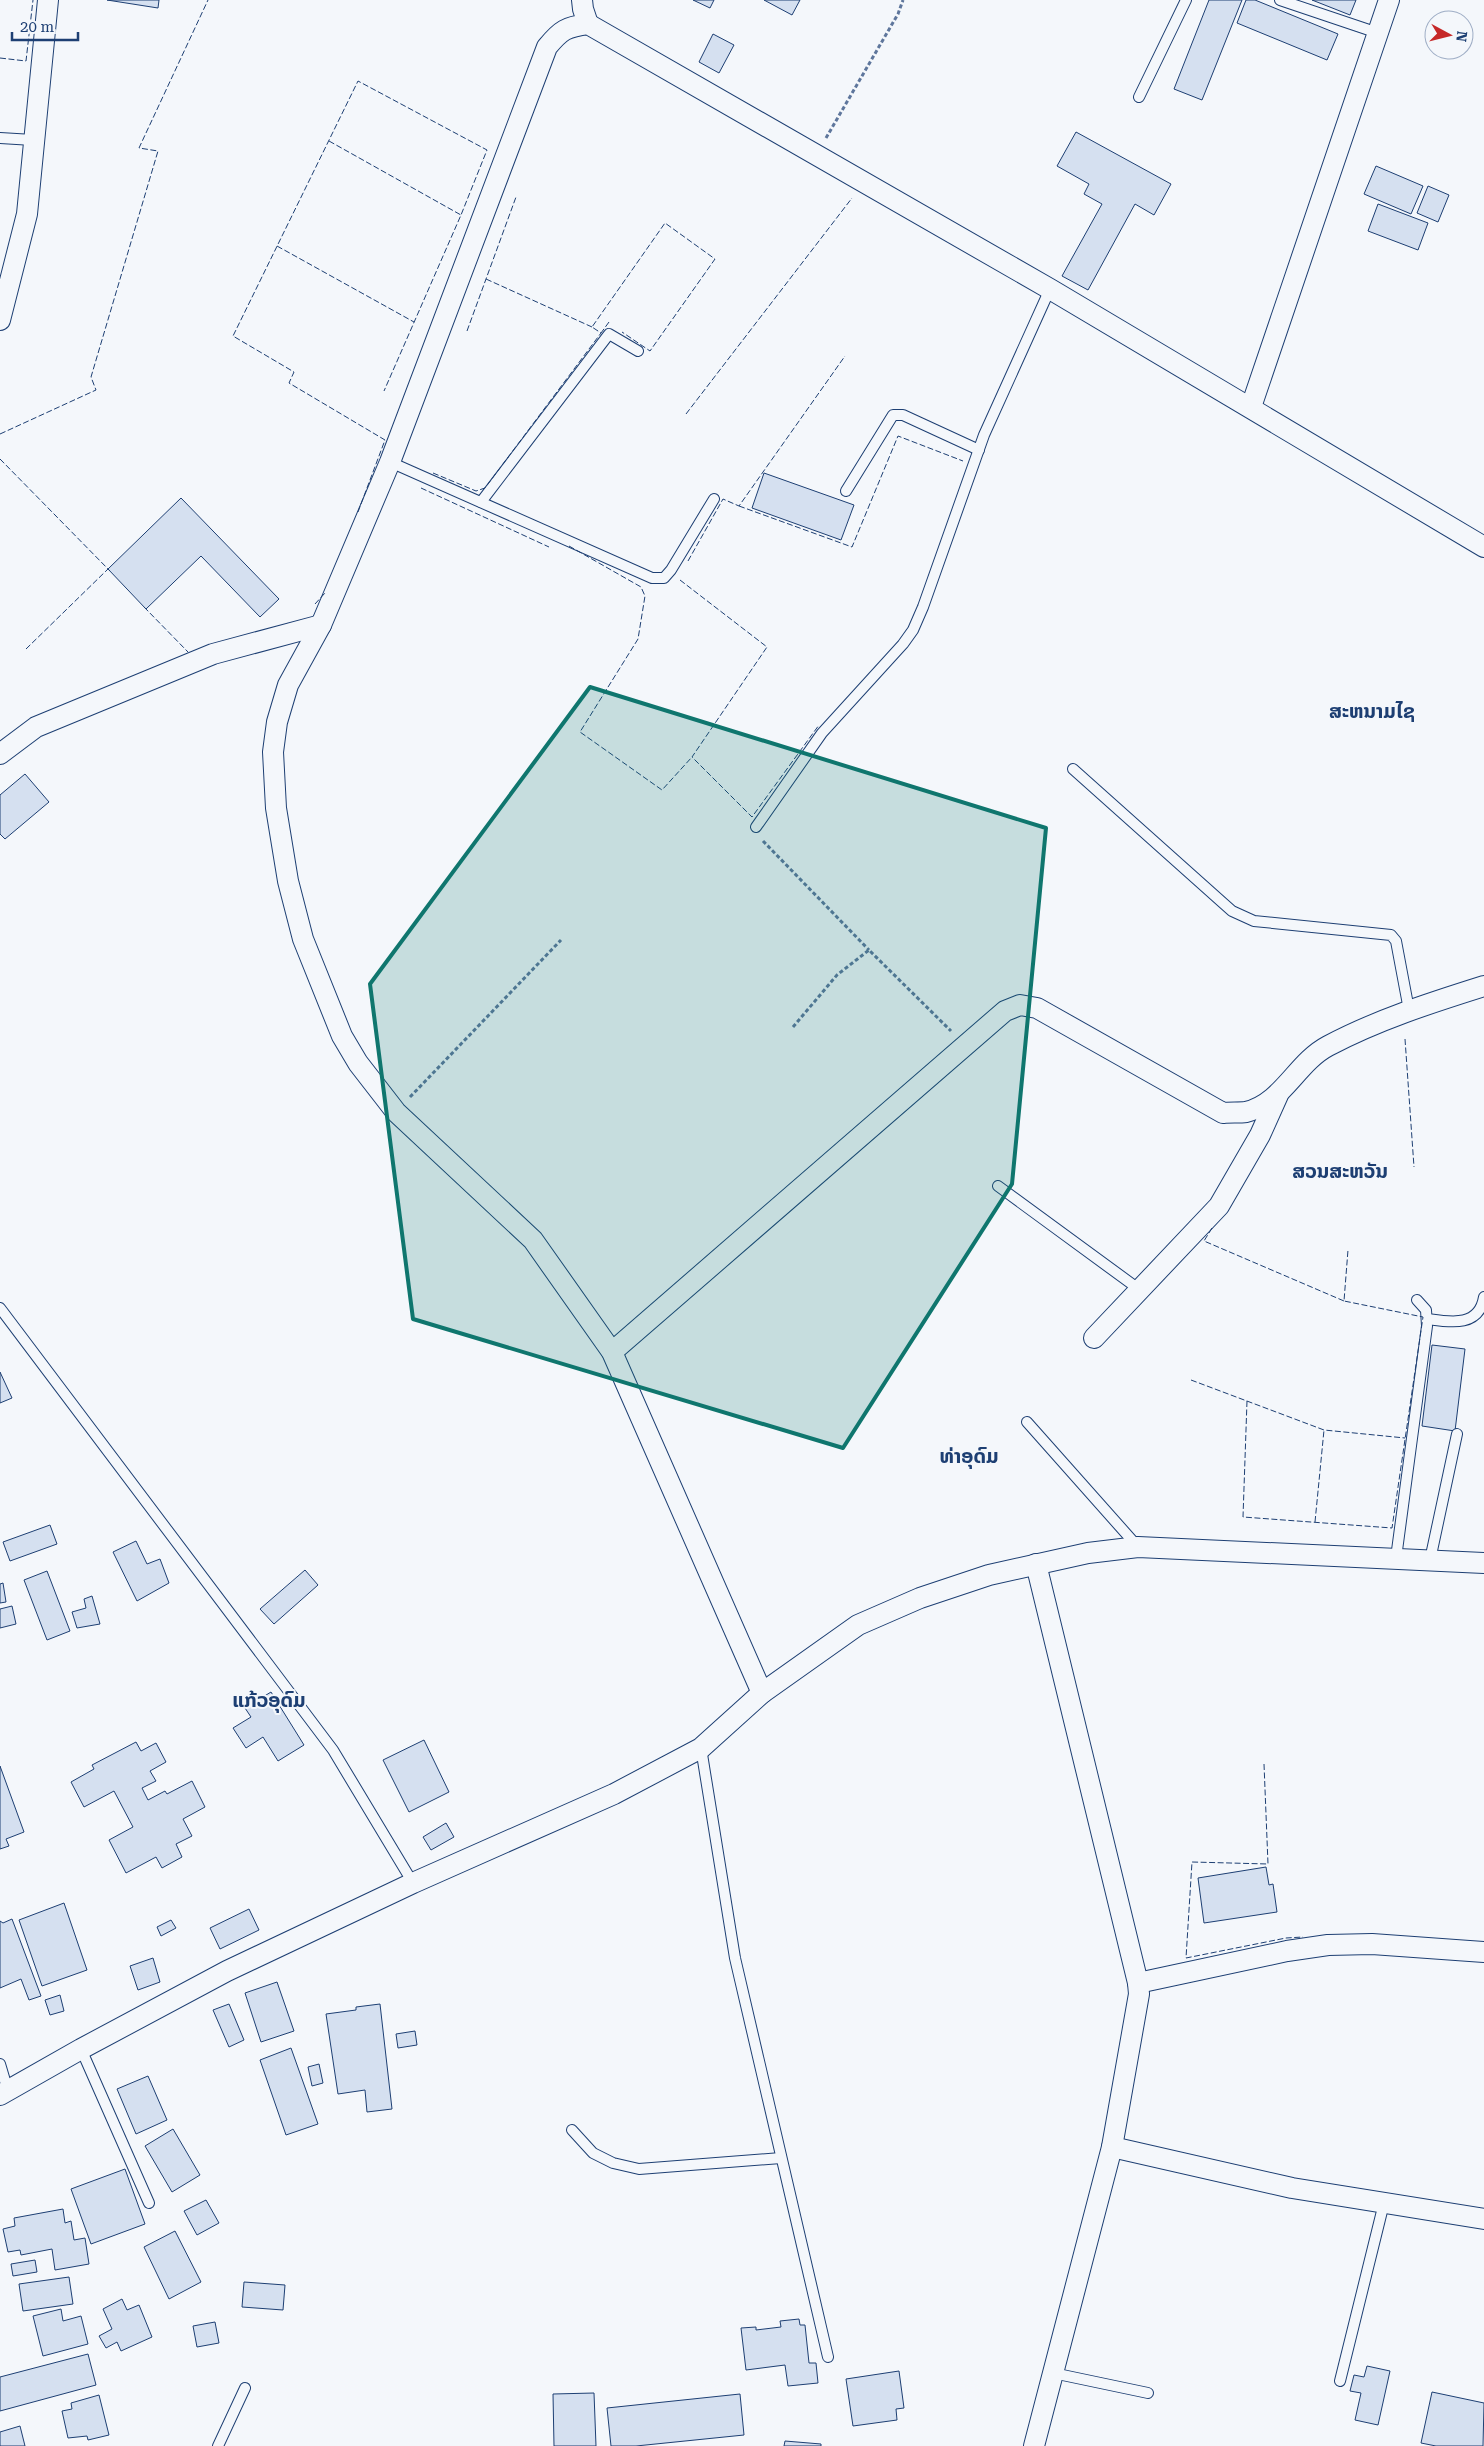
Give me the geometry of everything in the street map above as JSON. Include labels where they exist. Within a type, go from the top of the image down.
[{"type":"street","points":[[0,320],[27,214],[48,0]]},
{"type":"street","points":[[582,0],[582,9],[588,24],[815,156],[1050,289],[1484,547]]},
{"type":"street","points":[[1251,408],[1389,0]]},
{"type":"street","points":[[588,24],[570,27],[559,32],[547,47],[390,462],[321,625],[288,685],[277,722],[273,752],[276,808],[288,881],[303,938],[329,1006],[358,1063],[396,1112],[533,1240],[612,1352],[762,1693]]},
{"type":"street","points":[[0,754],[36,727],[213,654],[321,625]]},
{"type":"street","points":[[1094,1338],[1219,1206],[1260,1135],[1278,1095],[1310,1058],[1318,1052],[1408,1010],[1484,986]]},
{"type":"street","points":[[612,1352],[1005,1011],[1020,1005],[1037,1008],[1223,1112],[1246,1112],[1278,1095]]},
{"type":"street","points":[[4,2093],[226,1971],[413,1883],[614,1794],[701,1748],[762,1693],[858,1625],[920,1598],[989,1575],[1036,1564],[1088,1553],[1138,1547],[1484,1563]]},
{"type":"street","points":[[1034,2446],[1112,2147],[1138,1994],[1138,1983],[1036,1564]]},
{"type":"street","points":[[1138,1983],[1288,1951],[1328,1945],[1372,1944],[1484,1952]]},
{"type":"street","points":[[1112,2147],[1292,2188],[1484,2219]]},
{"type":"lane","points":[[1139,97],[1186,0]]},
{"type":"lane","points":[[1280,0],[1378,33]]},
{"type":"lane","points":[[0,138],[33,140]]},
{"type":"lane","points":[[756,827],[822,733],[904,644],[913,630],[979,450],[1050,289]]},
{"type":"lane","points":[[481,502],[609,334],[638,351]]},
{"type":"lane","points":[[846,491],[894,415],[903,415],[979,450]]},
{"type":"lane","points":[[390,462],[652,578],[664,578],[671,570],[714,499]]},
{"type":"lane","points":[[1073,769],[1218,898],[1244,917],[1254,921],[1391,936],[1396,941],[1408,1010]]},
{"type":"lane","points":[[998,1186],[1140,1290]]},
{"type":"lane","points":[[1428,1319],[1456,1323],[1469,1319],[1479,1310],[1484,1298]]},
{"type":"lane","points":[[1396,1558],[1428,1319],[1426,1310],[1417,1300]]},
{"type":"lane","points":[[0,1308],[333,1750],[413,1883]]},
{"type":"lane","points":[[1027,1422],[1138,1547]]},
{"type":"lane","points":[[1430,1560],[1457,1434]]},
{"type":"lane","points":[[701,1748],[735,1958],[780,2158],[828,2357]]},
{"type":"lane","points":[[81,2049],[148,2203]]},
{"type":"lane","points":[[0,2064],[4,2093]]},
{"type":"lane","points":[[572,2130],[593,2153],[613,2163],[639,2169],[780,2158]]},
{"type":"lane","points":[[1340,2381],[1384,2203]]},
{"type":"lane","points":[[1053,2373],[1148,2393]]},
{"type":"lane","points":[[218,2446],[245,2388]]},
{"type":"path","points":[[815,156],[898,14],[904,0]]},
{"type":"path","points":[[756,827],[756,834],[868,950],[966,1045]]},
{"type":"path","points":[[396,1112],[561,940]]},
{"type":"path","points":[[793,1027],[837,974],[868,950]]},
{"type":"highlighted area","points":[[590,687],[1046,828],[1012,1184],[843,1448],[413,1319],[370,984]]},
{"type":"building","points":[[107,0],[159,0],[158,8]]},
{"type":"building","points":[[693,0],[714,0],[710,8]]},
{"type":"building","points":[[764,0],[800,0],[792,15]]},
{"type":"building","points":[[1209,0],[1242,0],[1202,100],[1174,89]]},
{"type":"building","points":[[1246,0],[1255,0],[1338,34],[1327,60],[1237,23]]},
{"type":"building","points":[[1312,0],[1356,0],[1350,15]]},
{"type":"building","points":[[713,34],[734,45],[719,73],[699,62]]},
{"type":"building","points":[[1076,132],[1171,184],[1154,215],[1135,204],[1088,290],[1062,276],[1102,204],[1084,194],[1089,184],[1057,166]]},
{"type":"building","points":[[1376,166],[1423,186],[1411,214],[1364,194]]},
{"type":"building","points":[[1428,186],[1449,195],[1438,222],[1417,213]]},
{"type":"building","points":[[1378,204],[1428,223],[1418,250],[1368,231]]},
{"type":"building","points":[[764,473],[854,505],[841,540],[752,508]]},
{"type":"building","points":[[181,498],[279,599],[260,617],[201,556],[146,609],[108,569]]},
{"type":"building","points":[[25,774],[49,802],[5,839],[0,834],[0,795]]},
{"type":"building","points":[[1432,1345],[1465,1349],[1455,1431],[1422,1426]]},
{"type":"building","points":[[0,1372],[12,1398],[0,1403]]},
{"type":"building","points":[[50,1525],[57,1544],[10,1561],[3,1542]]},
{"type":"building","points":[[136,1541],[147,1564],[160,1559],[169,1583],[137,1601],[113,1552]]},
{"type":"building","points":[[305,1570],[318,1585],[274,1624],[260,1609]]},
{"type":"building","points":[[47,1571],[70,1631],[47,1640],[24,1580]]},
{"type":"building","points":[[3,1583],[6,1602],[0,1603],[0,1584]]},
{"type":"building","points":[[92,1596],[100,1624],[77,1628],[72,1612],[86,1608],[84,1599]]},
{"type":"building","points":[[12,1606],[16,1624],[0,1628],[0,1609]]},
{"type":"building","points":[[271,1692],[304,1745],[278,1761],[263,1737],[246,1748],[233,1728],[251,1717],[245,1708]]},
{"type":"building","points":[[424,1740],[449,1792],[409,1812],[383,1760]]},
{"type":"building","points":[[136,1742],[141,1751],[156,1743],[166,1762],[150,1771],[156,1781],[142,1788],[148,1800],[165,1791],[167,1794],[192,1781],[205,1807],[183,1819],[192,1836],[176,1844],[182,1857],[162,1868],[156,1857],[126,1873],[109,1840],[133,1827],[114,1791],[84,1807],[71,1782],[94,1769],[92,1765]]},
{"type":"building","points":[[0,1766],[24,1832],[6,1839],[9,1846],[0,1849]]},
{"type":"building","points":[[446,1823],[454,1837],[431,1850],[423,1837]]},
{"type":"building","points":[[1266,1867],[1269,1885],[1273,1884],[1277,1912],[1204,1923],[1198,1878]]},
{"type":"building","points":[[64,1903],[87,1970],[42,1986],[19,1920]]},
{"type":"building","points":[[249,1909],[259,1930],[220,1949],[210,1928]]},
{"type":"building","points":[[12,1919],[41,1996],[29,2000],[21,1979],[0,1988],[0,1921],[3,1923]]},
{"type":"building","points":[[171,1920],[176,1928],[161,1936],[157,1927]]},
{"type":"building","points":[[153,1958],[160,1982],[138,1990],[130,1966]]},
{"type":"building","points":[[277,1982],[294,2031],[261,2042],[245,1993]]},
{"type":"building","points":[[60,1995],[64,2011],[50,2015],[45,2000]]},
{"type":"building","points":[[229,2004],[244,2040],[229,2047],[213,2010]]},
{"type":"building","points":[[380,2004],[392,2109],[367,2112],[365,2090],[338,2094],[326,2014],[356,2010],[356,2007]]},
{"type":"building","points":[[415,2031],[417,2045],[398,2048],[396,2034]]},
{"type":"building","points":[[291,2048],[318,2124],[286,2135],[260,2060]]},
{"type":"building","points":[[319,2064],[323,2083],[312,2086],[308,2067]]},
{"type":"building","points":[[148,2076],[167,2120],[136,2134],[117,2089]]},
{"type":"building","points":[[173,2129],[200,2175],[172,2192],[145,2146]]},
{"type":"building","points":[[125,2169],[145,2224],[91,2244],[71,2189]]},
{"type":"building","points":[[206,2200],[219,2223],[197,2235],[184,2211]]},
{"type":"building","points":[[63,2209],[65,2223],[71,2221],[74,2240],[85,2238],[89,2264],[55,2270],[52,2249],[21,2255],[20,2250],[8,2252],[3,2229],[15,2226],[14,2218]]},
{"type":"building","points":[[175,2231],[201,2282],[169,2299],[144,2247]]},
{"type":"building","points":[[35,2260],[37,2272],[13,2276],[11,2264]]},
{"type":"building","points":[[69,2277],[73,2304],[23,2311],[19,2284]]},
{"type":"building","points":[[244,2282],[285,2285],[283,2310],[242,2307]]},
{"type":"building","points":[[122,2299],[127,2310],[139,2305],[152,2337],[121,2351],[117,2342],[106,2348],[99,2336],[112,2329],[103,2309]]},
{"type":"building","points":[[61,2309],[63,2321],[81,2316],[88,2344],[43,2356],[33,2316]]},
{"type":"building","points":[[799,2319],[800,2325],[805,2325],[809,2363],[816,2363],[818,2383],[788,2386],[785,2365],[746,2370],[741,2328],[756,2327],[756,2330],[781,2327],[780,2321]]},
{"type":"building","points":[[215,2322],[219,2343],[197,2347],[193,2326]]},
{"type":"building","points":[[88,2354],[96,2385],[0,2411],[0,2377]]},
{"type":"building","points":[[1367,2366],[1390,2371],[1378,2425],[1355,2420],[1361,2393],[1350,2391],[1354,2375],[1364,2377]]},
{"type":"building","points":[[899,2371],[904,2408],[896,2409],[897,2420],[853,2426],[846,2379]]},
{"type":"building","points":[[1432,2392],[1484,2403],[1483,2446],[1436,2446],[1421,2443]]},
{"type":"building","points":[[594,2393],[596,2446],[554,2446],[553,2394]]},
{"type":"building","points":[[740,2394],[744,2435],[636,2446],[611,2446],[607,2408]]},
{"type":"building","points":[[99,2395],[109,2435],[88,2440],[87,2436],[68,2438],[62,2411],[72,2409],[71,2403]]},
{"type":"building","points":[[20,2426],[25,2446],[0,2446],[0,2432]]},
{"type":"building","points":[[785,2441],[821,2444],[821,2446],[784,2446]]},
{"type":"fence","points":[[0,58],[26,61],[33,0]]},
{"type":"fence","points":[[0,434],[96,390],[91,377],[158,151],[139,148],[208,0]]},
{"type":"fence","points":[[358,512],[385,440],[289,383],[294,372],[233,336],[358,81],[487,150],[461,215],[384,391]]},
{"type":"fence","points":[[329,141],[461,215]]},
{"type":"fence","points":[[467,331],[516,197]]},
{"type":"fence","points":[[686,414],[852,198]]},
{"type":"fence","points":[[609,322],[601,333],[592,327],[665,223],[715,259],[650,351],[622,332]]},
{"type":"fence","points":[[277,246],[414,322]]},
{"type":"fence","points":[[486,279],[592,327]]},
{"type":"fence","points":[[433,473],[476,491],[485,488],[601,333]]},
{"type":"fence","points":[[688,561],[723,499],[739,506],[845,356]]},
{"type":"fence","points":[[739,506],[852,547],[898,436],[963,461]]},
{"type":"fence","points":[[0,459],[110,571]]},
{"type":"fence","points":[[421,488],[549,547]]},
{"type":"fence","points":[[569,546],[641,587],[645,596],[638,639],[580,732],[662,790],[692,757]]},
{"type":"fence","points":[[26,649],[108,569]]},
{"type":"fence","points":[[680,580],[767,647],[692,757],[752,817],[819,725]]},
{"type":"fence","points":[[315,604],[325,593]]},
{"type":"fence","points":[[144,607],[188,652]]},
{"type":"fence","points":[[1405,1039],[1414,1167]]},
{"type":"fence","points":[[1212,1228],[1204,1241],[1344,1301]]},
{"type":"fence","points":[[1247,1401],[1243,1517],[1392,1528],[1423,1317],[1344,1301],[1348,1250]]},
{"type":"fence","points":[[1191,1380],[1324,1430],[1405,1438]]},
{"type":"fence","points":[[1315,1522],[1324,1430]]},
{"type":"fence","points":[[1264,1764],[1268,1864],[1192,1862],[1186,1958],[1286,1938],[1303,1937]]},
{"type":"district","name":"ສະຫນາມໄຊ","points":[[1372,711]]},
{"type":"district","name":"ສວນສະຫວັນ","points":[[1340,1171]]},
{"type":"district","name":"ທ່າອຸດົມ","points":[[969,1456]]},
{"type":"district","name":"ແກ້ວອຸດົມ","points":[[269,1700]]}]
